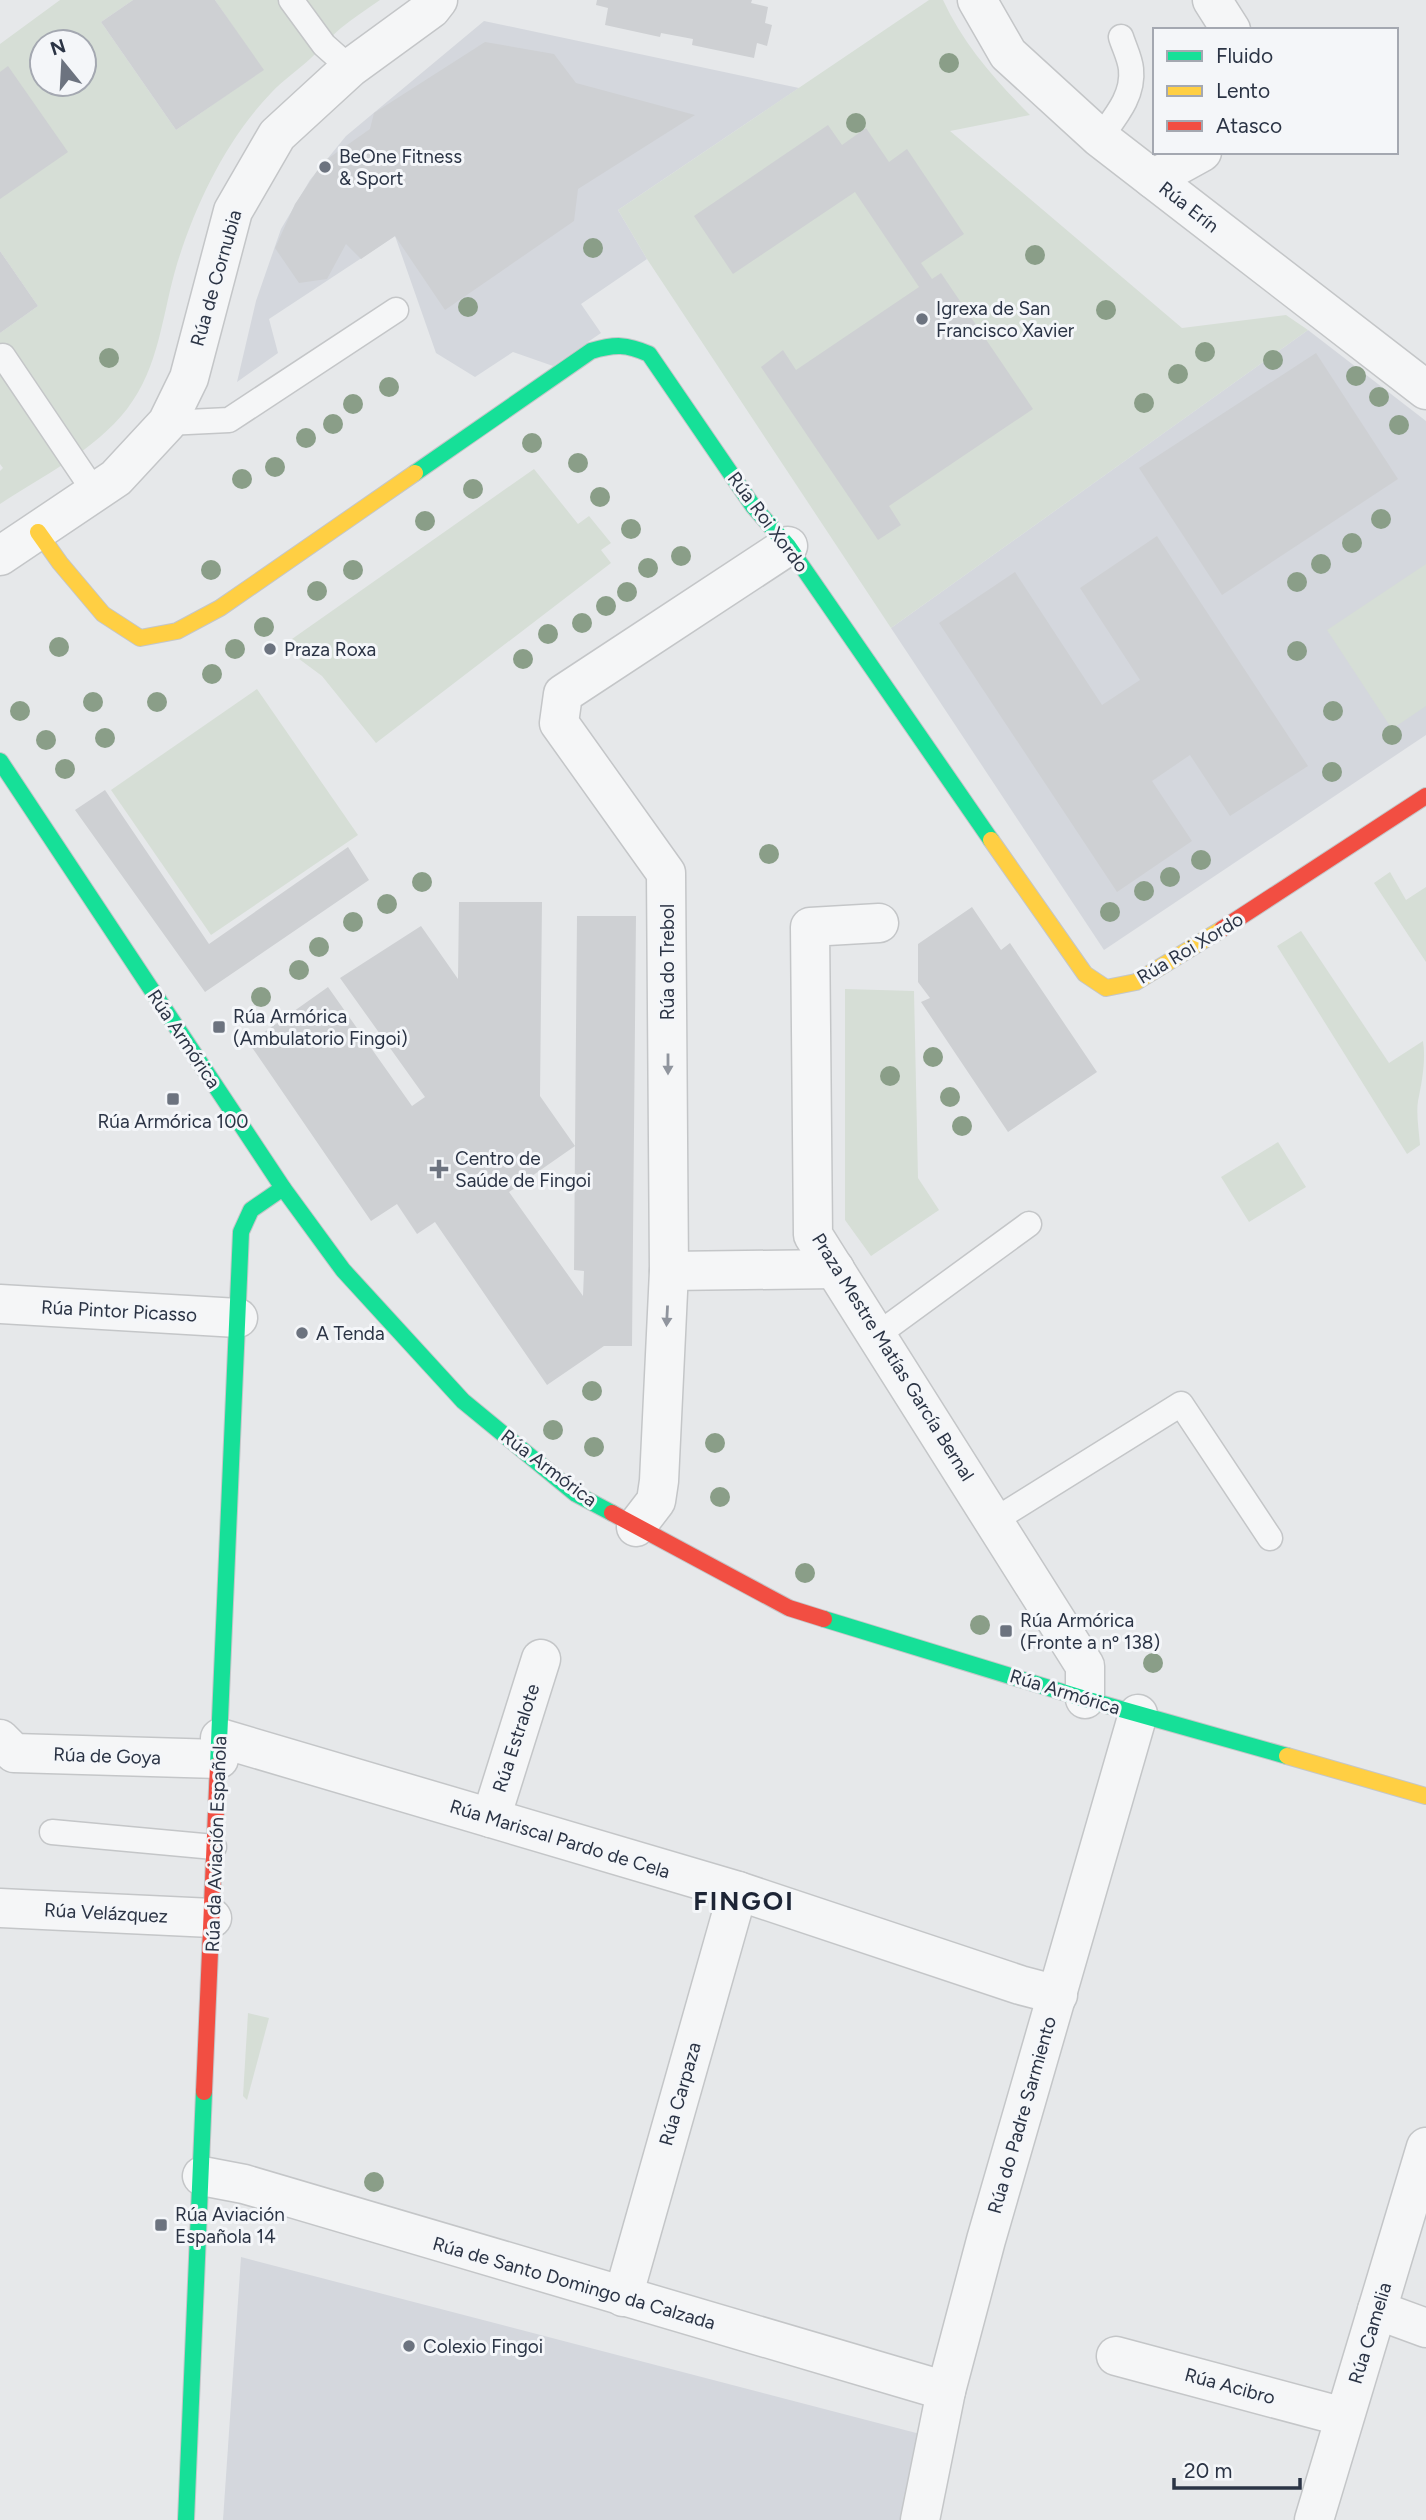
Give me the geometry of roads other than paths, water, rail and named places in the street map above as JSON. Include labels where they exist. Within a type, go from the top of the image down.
[{"type":"street","name":"Rúa de Cornubia","points":[[0,556],[116,478],[167,423],[189,378],[233,211],[277,135],[350,68],[431,9],[439,0]]},
{"type":"street","name":"Rúa Erín","points":[[977,0],[1007,54],[1100,138],[1426,390]]},
{"type":"street","points":[[1212,0],[1230,28]]},
{"type":"street","points":[[1153,179],[1198,154]]},
{"type":"street","name":"Rúa Roi Xordo","points":[[38,532],[103,614],[141,638],[177,631],[220,608],[591,351],[613,345],[632,346],[649,354],[753,506],[788,546],[1085,974],[1106,988],[1136,982],[1426,796]]},
{"type":"street","name":"Rúa do Trebol","points":[[636,1527],[656,1501],[659,1481],[669,1271],[666,873],[559,723],[563,694],[788,546]]},
{"type":"street","name":"Rúa Armórica","points":[[0,761],[283,1188],[343,1270],[463,1401],[576,1494],[789,1608],[1085,1699],[1426,1796]]},
{"type":"street","name":"Praza Mestre Matías García Bernal","points":[[879,923],[810,927],[813,1235],[1085,1666],[1085,1699]]},
{"type":"street","name":"Rúa da Aviación Española","points":[[186,2520],[241,1233],[251,1210],[283,1188]]},
{"type":"street","points":[[669,1271],[835,1269]]},
{"type":"street","name":"Rúa Pintor Picasso","points":[[0,1304],[238,1318]]},
{"type":"street","name":"Rúa Estralote","points":[[491,1818],[541,1659]]},
{"type":"street","name":"Rúa do Padre Sarmiento","points":[[920,2520],[946,2391],[985,2240],[1138,1714]]},
{"type":"street","name":"Rúa de Goya","points":[[0,1739],[14,1753],[220,1749]]},
{"type":"street","name":"Rúa Mariscal Pardo de Cela","points":[[220,1749],[491,1818],[738,1891],[1058,1995]]},
{"type":"street","name":"Rúa Carpaza","points":[[623,2297],[738,1891]]},
{"type":"street","name":"Rúa Velázquez","points":[[0,1908],[212,1918]]},
{"type":"street","name":"Rúa Camelia","points":[[1314,2520],[1426,2147]]},
{"type":"street","name":"Rúa de Santo Domingo da Calzada","points":[[202,2176],[244,2184],[946,2391]]},
{"type":"street","points":[[1377,2310],[1426,2328]]},
{"type":"street","name":"Rúa Acibro","points":[[1116,2356],[1344,2417]]},
{"type":"lane","points":[[291,0],[324,45],[350,68]]},
{"type":"lane","points":[[1100,138],[1124,106],[1129,88],[1131,69],[1121,37]]},
{"type":"lane","points":[[167,423],[229,421],[396,310]]},
{"type":"lane","points":[[3,356],[94,491]]},
{"type":"lane","points":[[877,1335],[1029,1224]]},
{"type":"lane","points":[[995,1520],[1181,1404],[1270,1538]]},
{"type":"lane","points":[[52,1832],[214,1847]]},
{"type":"place","name":"BeOne Fitness & Sport","points":[[325,167]]},
{"type":"place","name":"Igrexa de San Francisco Xavier","points":[[922,319]]},
{"type":"place","name":"Praza Roxa","points":[[270,649]]},
{"type":"place","name":"Rúa Armórica (Ambulatorio Fingoi)","points":[[219,1027]]},
{"type":"place","name":"Rúa Armórica 100","points":[[173,1099]]},
{"type":"place","name":"Centro de Saúde de Fingoi","points":[[439,1169]]},
{"type":"place","name":"A Tenda","points":[[302,1333]]},
{"type":"place","name":"Rúa Armórica (Fronte a nº 138)","points":[[1006,1631]]},
{"type":"place","name":"Rúa Aviación Española 14","points":[[161,2225]]},
{"type":"place","name":"Colexio Fingoi","points":[[409,2346]]},
{"type":"district","name":"FINGOI","points":[[744,1901]]}]
